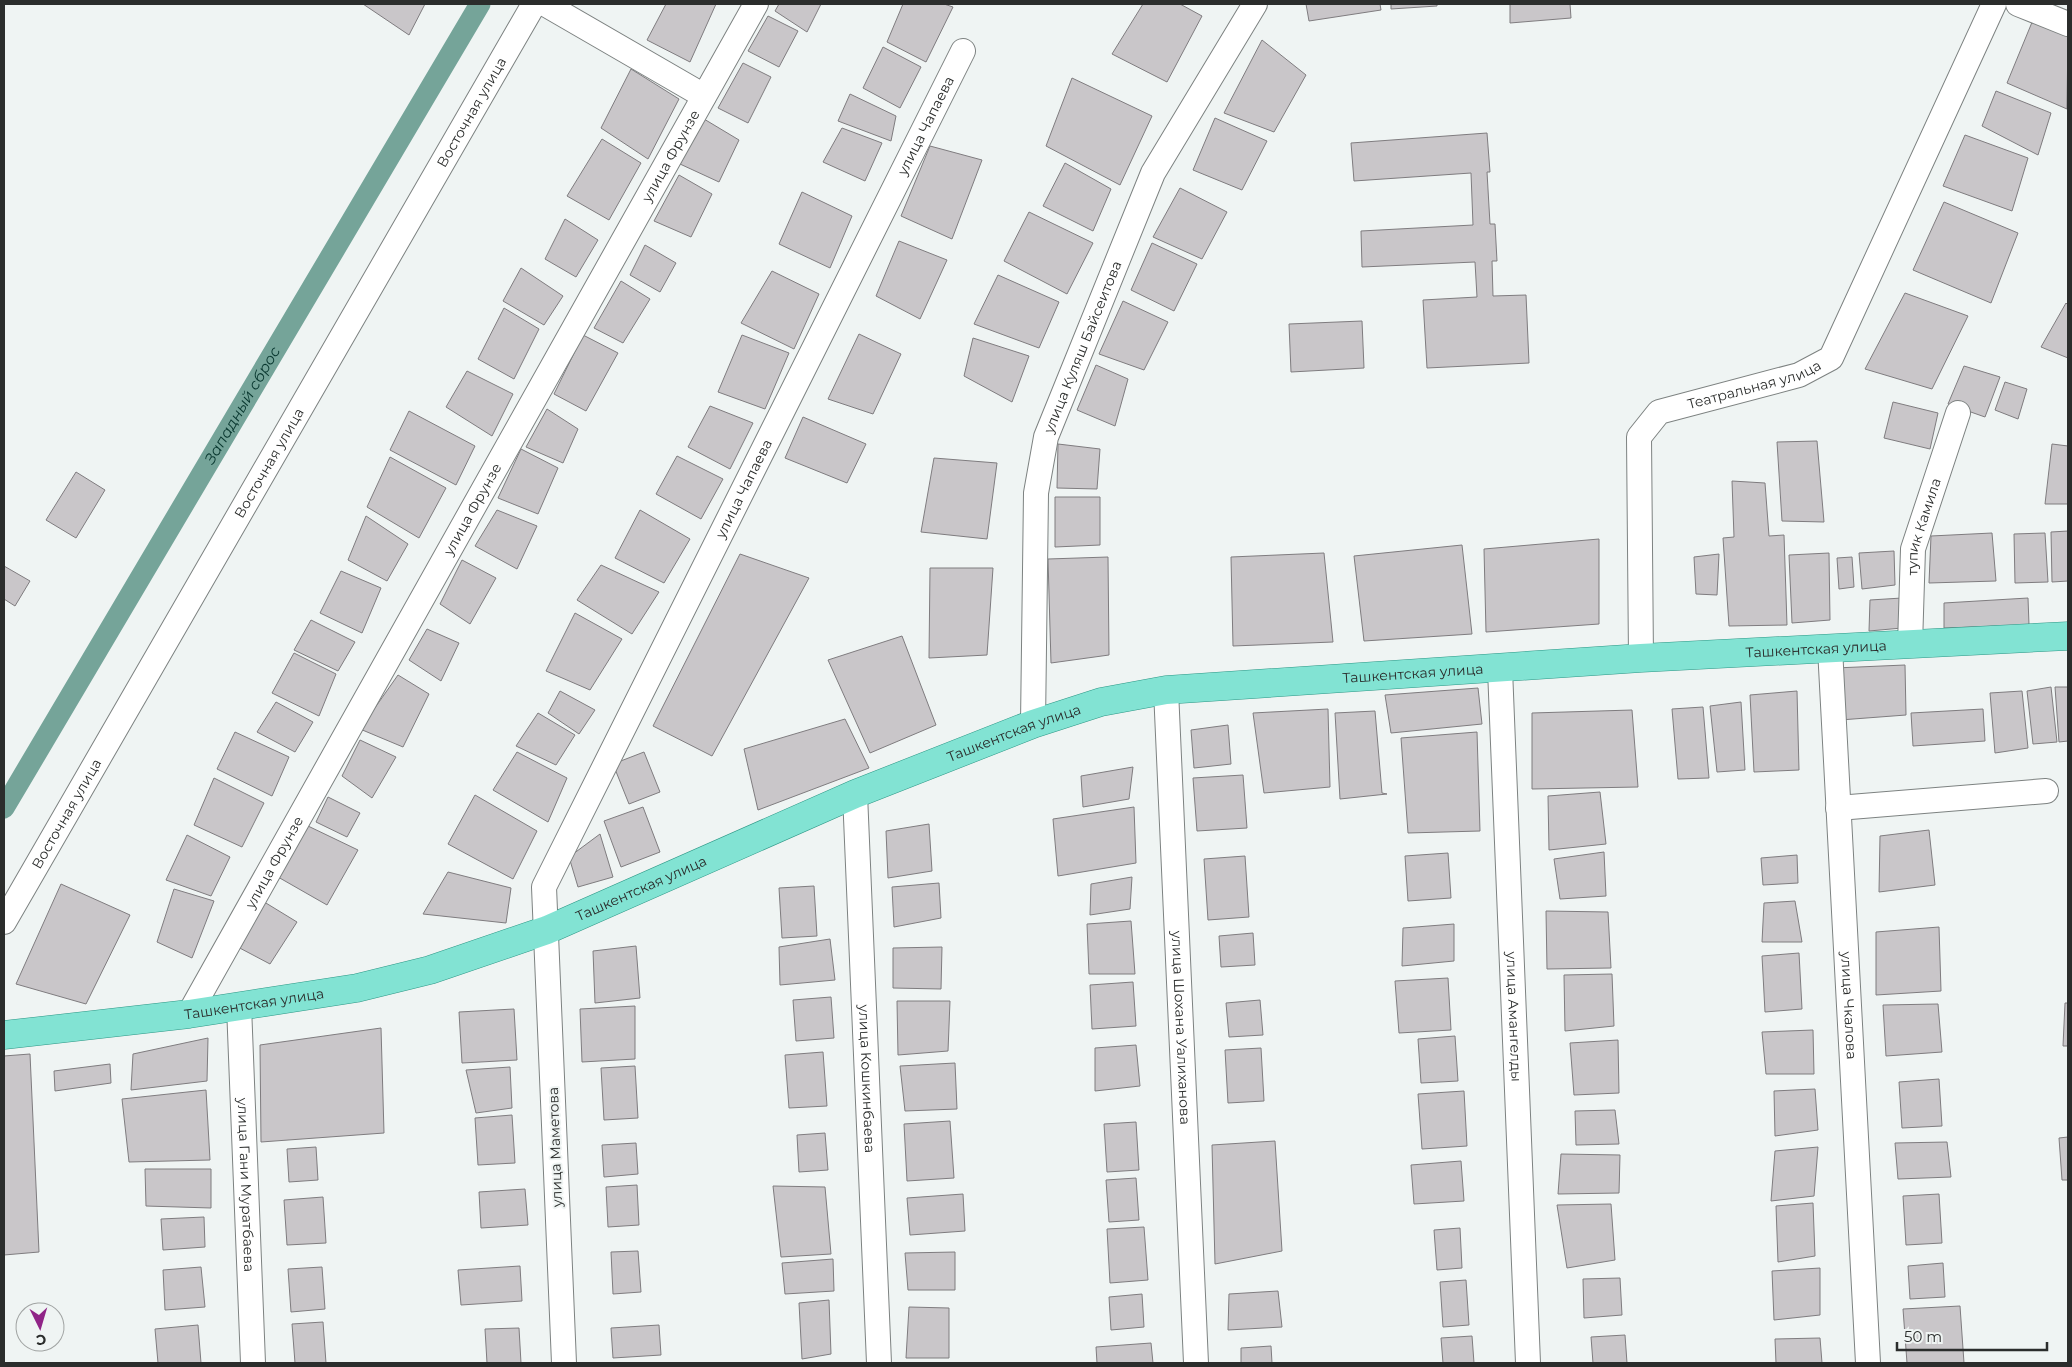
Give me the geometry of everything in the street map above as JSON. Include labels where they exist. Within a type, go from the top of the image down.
[{"type":"main road","name":"Ташкентская улица","points":[[4,1035],[189,1014],[357,988],[430,970],[547,930],[855,794],[1033,724],[1101,702],[1166,690],[1642,658],[2068,636]]},
{"type":"street","name":"Восточная улица","points":[[4,922],[534,4]]},
{"type":"street","points":[[545,4],[704,96]]},
{"type":"street","name":"улица Фрунзе","points":[[189,1014],[756,4]]},
{"type":"street","name":"улица Куляш Байсеитова","points":[[1033,724],[1036,494],[1046,437],[1154,174],[1255,4]]},
{"type":"street","name":"Театральная улица","points":[[1642,658],[1639,437],[1659,412],[1799,375],[1830,358],[1994,4]]},
{"type":"street","points":[[2018,4],[2068,24]]},
{"type":"street","name":"улица Чапаева","points":[[547,930],[544,888],[963,51]]},
{"type":"street","name":"тупик Камила","points":[[1910,645],[1913,549],[1958,413]]},
{"type":"street","name":"улица Чкалова","points":[[1830,648],[1868,1363]]},
{"type":"street","name":"улица Амангелды","points":[[1500,669],[1528,1363]]},
{"type":"street","name":"улица Шохана Уалиханова","points":[[1166,690],[1196,1363]]},
{"type":"street","points":[[1838,808],[2046,791]]},
{"type":"street","name":"улица Кошкинбаева","points":[[855,794],[879,1363]]},
{"type":"street","name":"улица Маметова","points":[[547,930],[564,1363]]},
{"type":"street","name":"улица Гани Муратбаева","points":[[239,1006],[253,1363]]},
{"type":"building","points":[[363,4],[425,4],[409,35]]},
{"type":"building","points":[[666,4],[716,4],[690,62],[647,40]]},
{"type":"building","points":[[779,4],[821,4],[807,32],[775,11]]},
{"type":"building","points":[[903,4],[944,4],[953,7],[926,62],[887,42]]},
{"type":"building","points":[[1143,4],[1180,4],[1202,16],[1167,82],[1112,54]]},
{"type":"building","points":[[1306,4],[1380,4],[1381,10],[1309,21]]},
{"type":"building","points":[[1391,4],[1437,4],[1437,6],[1391,9]]},
{"type":"building","points":[[1510,4],[1570,4],[1571,18],[1510,23]]},
{"type":"building","points":[[2035,15],[2068,32],[2067,109],[2007,83]]},
{"type":"building","points":[[768,16],[798,31],[779,67],[748,51]]},
{"type":"building","points":[[1262,40],[1306,75],[1274,132],[1224,113]]},
{"type":"building","points":[[883,47],[921,67],[900,108],[863,88]]},
{"type":"building","points":[[743,63],[771,77],[748,123],[718,108]]},
{"type":"building","points":[[631,69],[679,99],[648,159],[601,128]]},
{"type":"building","points":[[1072,78],[1152,116],[1120,185],[1046,146]]},
{"type":"building","points":[[1996,91],[2051,113],[2038,155],[1982,126]]},
{"type":"building","points":[[850,94],[896,116],[891,141],[838,121]]},
{"type":"building","points":[[1215,118],[1267,141],[1242,190],[1193,170]]},
{"type":"building","points":[[704,119],[739,140],[719,182],[680,164]]},
{"type":"building","points":[[842,128],[882,143],[865,181],[823,162]]},
{"type":"building","points":[[1487,133],[1490,172],[1487,172],[1490,224],[1495,224],[1497,261],[1492,261],[1493,296],[1526,295],[1529,363],[1427,368],[1423,300],[1477,297],[1475,262],[1362,267],[1361,231],[1473,225],[1471,173],[1354,181],[1351,143]]},
{"type":"building","points":[[1965,135],[2028,158],[2012,211],[1943,186]]},
{"type":"building","points":[[602,139],[641,163],[609,220],[567,196]]},
{"type":"building","points":[[930,146],[982,160],[952,239],[901,216]]},
{"type":"building","points":[[1065,163],[1111,189],[1093,231],[1043,206]]},
{"type":"building","points":[[679,175],[712,194],[691,237],[654,221]]},
{"type":"building","points":[[1180,188],[1227,212],[1202,259],[1153,237]]},
{"type":"building","points":[[802,192],[852,216],[830,268],[779,244]]},
{"type":"building","points":[[1944,202],[2018,233],[1991,303],[1913,270]]},
{"type":"building","points":[[1029,212],[1093,243],[1067,294],[1004,261]]},
{"type":"building","points":[[565,219],[598,240],[576,277],[545,259]]},
{"type":"building","points":[[899,241],[947,260],[920,319],[876,296]]},
{"type":"building","points":[[1152,243],[1197,264],[1174,311],[1131,290]]},
{"type":"building","points":[[645,245],[676,263],[660,292],[630,275]]},
{"type":"building","points":[[521,268],[563,296],[544,325],[503,301]]},
{"type":"building","points":[[772,271],[819,294],[794,349],[741,323]]},
{"type":"building","points":[[998,275],[1059,302],[1039,348],[974,324]]},
{"type":"building","points":[[621,281],[650,299],[623,343],[594,328]]},
{"type":"building","points":[[1905,293],[1968,316],[1932,389],[1865,369]]},
{"type":"building","points":[[1123,301],[1168,322],[1144,370],[1099,354]]},
{"type":"building","points":[[2066,303],[2068,305],[2068,358],[2041,347]]},
{"type":"building","points":[[504,308],[539,329],[514,379],[478,359]]},
{"type":"building","points":[[1362,321],[1364,368],[1291,372],[1289,324]]},
{"type":"building","points":[[859,334],[901,354],[873,414],[828,399]]},
{"type":"building","points":[[583,335],[618,353],[586,411],[554,394]]},
{"type":"building","points":[[742,335],[789,353],[765,409],[718,392]]},
{"type":"building","points":[[973,338],[1029,356],[1012,402],[964,376]]},
{"type":"building","points":[[1096,365],[1128,379],[1115,426],[1077,410]]},
{"type":"building","points":[[1964,366],[2000,377],[1985,417],[1948,404]]},
{"type":"building","points":[[467,371],[513,394],[492,436],[446,407]]},
{"type":"building","points":[[2005,382],[2027,389],[2018,419],[1995,410]]},
{"type":"building","points":[[1893,402],[1938,413],[1930,449],[1884,438]]},
{"type":"building","points":[[710,406],[753,423],[730,469],[688,447]]},
{"type":"building","points":[[547,409],[578,429],[563,463],[526,447]]},
{"type":"building","points":[[409,411],[475,446],[456,485],[390,450]]},
{"type":"building","points":[[803,417],[866,444],[847,483],[785,458]]},
{"type":"building","points":[[1817,441],[1824,522],[1782,521],[1777,442]]},
{"type":"building","points":[[1058,444],[1100,449],[1097,489],[1057,488]]},
{"type":"building","points":[[2052,444],[2068,446],[2068,504],[2045,504]]},
{"type":"building","points":[[521,449],[558,468],[538,514],[498,498]]},
{"type":"building","points":[[677,456],[723,479],[701,519],[656,494]]},
{"type":"building","points":[[390,457],[446,488],[419,538],[367,507]]},
{"type":"building","points":[[934,458],[997,463],[987,539],[921,532]]},
{"type":"building","points":[[76,472],[105,490],[76,538],[46,520]]},
{"type":"building","points":[[1732,481],[1765,483],[1769,536],[1784,535],[1787,625],[1729,626],[1723,538],[1734,537]]},
{"type":"building","points":[[1055,497],[1100,497],[1100,545],[1055,547]]},
{"type":"building","points":[[497,510],[537,526],[517,569],[475,546]]},
{"type":"building","points":[[640,510],[690,539],[664,583],[615,558]]},
{"type":"building","points":[[366,516],[408,544],[387,581],[348,560]]},
{"type":"building","points":[[2068,531],[2068,581],[2052,582],[2051,532]]},
{"type":"building","points":[[1992,533],[1996,581],[1929,583],[1931,536]]},
{"type":"building","points":[[2045,533],[2048,582],[2015,583],[2014,534]]},
{"type":"building","points":[[1599,539],[1599,624],[1486,632],[1484,549]]},
{"type":"building","points":[[1462,545],[1472,634],[1364,641],[1354,556]]},
{"type":"building","points":[[1894,551],[1895,585],[1862,589],[1859,553]]},
{"type":"building","points":[[1324,553],[1333,642],[1233,646],[1231,557]]},
{"type":"building","points":[[1829,553],[1830,620],[1792,623],[1789,555]]},
{"type":"building","points":[[740,554],[809,578],[712,756],[653,726]]},
{"type":"building","points":[[1719,554],[1717,595],[1696,594],[1694,557]]},
{"type":"building","points":[[1108,557],[1109,655],[1051,663],[1048,559]]},
{"type":"building","points":[[1852,557],[1854,587],[1839,589],[1837,558]]},
{"type":"building","points":[[462,560],[496,578],[470,624],[440,604]]},
{"type":"building","points":[[601,565],[659,592],[632,634],[577,600]]},
{"type":"building","points":[[4,566],[30,581],[15,606],[4,599]]},
{"type":"building","points":[[930,568],[993,568],[987,655],[929,658]]},
{"type":"building","points":[[341,571],[381,588],[362,633],[320,613]]},
{"type":"building","points":[[1902,598],[1902,628],[1869,631],[1870,600]]},
{"type":"building","points":[[2028,598],[2029,625],[1944,628],[1944,603]]},
{"type":"building","points":[[575,613],[622,639],[590,690],[546,671]]},
{"type":"building","points":[[311,620],[355,642],[338,671],[294,650]]},
{"type":"building","points":[[427,629],[459,643],[441,681],[409,660]]},
{"type":"building","points":[[902,636],[936,725],[870,753],[828,660]]},
{"type":"building","points":[[294,653],[336,674],[319,716],[272,693]]},
{"type":"building","points":[[1905,665],[1906,715],[1840,720],[1835,668]]},
{"type":"building","points":[[398,675],[429,694],[403,747],[360,729]]},
{"type":"building","points":[[2051,687],[2057,742],[2033,744],[2027,691]]},
{"type":"building","points":[[2055,687],[2068,687],[2068,741],[2059,742]]},
{"type":"building","points":[[1478,688],[1482,724],[1391,733],[1385,695]]},
{"type":"building","points":[[560,691],[595,710],[579,734],[548,713]]},
{"type":"building","points":[[1797,691],[1799,770],[1754,772],[1750,695]]},
{"type":"building","points":[[2022,691],[2028,748],[1995,753],[1990,693]]},
{"type":"building","points":[[276,702],[313,722],[295,752],[257,732]]},
{"type":"building","points":[[1741,702],[1745,770],[1717,772],[1710,706]]},
{"type":"building","points":[[1703,707],[1709,778],[1678,779],[1672,709]]},
{"type":"building","points":[[1328,709],[1330,787],[1264,793],[1253,713]]},
{"type":"building","points":[[1983,709],[1985,741],[1913,746],[1911,713]]},
{"type":"building","points":[[1632,710],[1638,787],[1532,789],[1532,713]]},
{"type":"building","points":[[1375,711],[1382,793],[1387,794],[1340,799],[1335,713]]},
{"type":"building","points":[[538,713],[575,735],[556,765],[516,746]]},
{"type":"building","points":[[845,719],[869,768],[758,810],[744,749]]},
{"type":"building","points":[[1228,725],[1231,764],[1194,768],[1191,730]]},
{"type":"building","points":[[235,732],[289,757],[272,796],[217,769]]},
{"type":"building","points":[[1477,732],[1480,831],[1408,833],[1401,738]]},
{"type":"building","points":[[360,740],[396,757],[372,798],[342,776]]},
{"type":"building","points":[[517,752],[567,778],[548,822],[493,790]]},
{"type":"building","points":[[644,752],[660,792],[629,804],[613,764]]},
{"type":"building","points":[[1133,767],[1129,799],[1083,807],[1081,776]]},
{"type":"building","points":[[1243,775],[1247,828],[1197,831],[1193,778]]},
{"type":"building","points":[[214,778],[264,803],[242,847],[194,825]]},
{"type":"building","points":[[1600,792],[1606,844],[1549,850],[1548,796]]},
{"type":"building","points":[[475,795],[537,831],[513,879],[448,844]]},
{"type":"building","points":[[328,797],[360,813],[347,837],[316,822]]},
{"type":"building","points":[[643,807],[660,852],[621,867],[604,821]]},
{"type":"building","points":[[1134,807],[1136,863],[1058,876],[1053,819]]},
{"type":"building","points":[[929,824],[932,871],[888,878],[886,831]]},
{"type":"building","points":[[308,826],[358,850],[327,905],[278,877]]},
{"type":"building","points":[[1929,830],[1935,885],[1879,892],[1880,836]]},
{"type":"building","points":[[600,834],[613,877],[578,887],[569,857]]},
{"type":"building","points":[[187,835],[230,857],[211,896],[166,880]]},
{"type":"building","points":[[1604,852],[1606,896],[1560,899],[1554,859]]},
{"type":"building","points":[[1448,853],[1451,898],[1408,901],[1405,856]]},
{"type":"building","points":[[1797,855],[1798,883],[1763,885],[1761,858]]},
{"type":"building","points":[[1245,856],[1249,917],[1208,920],[1204,859]]},
{"type":"building","points":[[448,872],[511,888],[506,923],[423,914]]},
{"type":"building","points":[[1132,877],[1130,909],[1090,915],[1091,884]]},
{"type":"building","points":[[939,883],[941,918],[894,927],[892,887]]},
{"type":"building","points":[[61,884],[130,915],[86,1004],[16,984]]},
{"type":"building","points":[[814,886],[817,936],[782,938],[779,888]]},
{"type":"building","points":[[174,889],[214,901],[192,958],[157,942]]},
{"type":"building","points":[[261,900],[297,922],[270,964],[234,945]]},
{"type":"building","points":[[1795,901],[1802,942],[1762,942],[1764,903]]},
{"type":"building","points":[[1546,911],[1608,912],[1611,968],[1547,969]]},
{"type":"building","points":[[1131,921],[1135,974],[1089,974],[1087,924]]},
{"type":"building","points":[[1454,924],[1454,961],[1402,966],[1403,928]]},
{"type":"building","points":[[1939,927],[1941,991],[1876,995],[1876,932]]},
{"type":"building","points":[[1253,933],[1255,965],[1221,967],[1219,936]]},
{"type":"building","points":[[830,939],[835,980],[780,985],[779,947]]},
{"type":"building","points":[[636,946],[640,998],[595,1003],[593,951]]},
{"type":"building","points":[[942,947],[941,989],[893,988],[893,948]]},
{"type":"building","points":[[1799,953],[1802,1009],[1765,1012],[1762,956]]},
{"type":"building","points":[[1612,974],[1614,1026],[1565,1031],[1564,975]]},
{"type":"building","points":[[1448,978],[1451,1030],[1399,1033],[1395,981]]},
{"type":"building","points":[[1133,982],[1136,1026],[1092,1029],[1090,985]]},
{"type":"building","points":[[831,997],[834,1038],[796,1041],[793,1000]]},
{"type":"building","points":[[1260,1000],[1263,1035],[1229,1037],[1226,1003]]},
{"type":"building","points":[[897,1001],[950,1001],[948,1051],[898,1055]]},
{"type":"building","points":[[2065,1003],[2068,1003],[2068,1046],[2063,1046]]},
{"type":"building","points":[[1938,1004],[1942,1052],[1886,1056],[1883,1005]]},
{"type":"building","points":[[635,1006],[635,1059],[582,1062],[580,1009]]},
{"type":"building","points":[[514,1009],[517,1060],[462,1063],[459,1012]]},
{"type":"building","points":[[381,1028],[384,1133],[261,1142],[260,1045]]},
{"type":"building","points":[[1813,1030],[1814,1074],[1766,1074],[1762,1032]]},
{"type":"building","points":[[1455,1036],[1458,1081],[1421,1083],[1418,1039]]},
{"type":"building","points":[[208,1038],[207,1081],[131,1090],[133,1054]]},
{"type":"building","points":[[1618,1040],[1619,1093],[1574,1095],[1570,1043]]},
{"type":"building","points":[[1136,1045],[1140,1086],[1095,1091],[1095,1048]]},
{"type":"building","points":[[1261,1048],[1264,1101],[1228,1103],[1225,1050]]},
{"type":"building","points":[[823,1052],[827,1106],[789,1108],[785,1055]]},
{"type":"building","points":[[30,1054],[39,1252],[4,1255],[4,1056]]},
{"type":"building","points":[[955,1063],[957,1109],[905,1111],[900,1066]]},
{"type":"building","points":[[110,1064],[111,1083],[55,1091],[54,1071]]},
{"type":"building","points":[[635,1066],[638,1118],[604,1120],[601,1068]]},
{"type":"building","points":[[510,1067],[512,1108],[476,1113],[466,1070]]},
{"type":"building","points":[[1939,1079],[1942,1126],[1902,1128],[1899,1082]]},
{"type":"building","points":[[1815,1089],[1818,1130],[1775,1136],[1774,1091]]},
{"type":"building","points":[[206,1090],[210,1160],[129,1162],[122,1099]]},
{"type":"building","points":[[1464,1091],[1467,1146],[1422,1149],[1418,1094]]},
{"type":"building","points":[[1615,1110],[1619,1144],[1576,1145],[1575,1111]]},
{"type":"building","points":[[512,1115],[515,1163],[478,1165],[475,1118]]},
{"type":"building","points":[[950,1121],[954,1178],[907,1181],[904,1124]]},
{"type":"building","points":[[1136,1122],[1139,1170],[1107,1172],[1104,1124]]},
{"type":"building","points":[[825,1133],[828,1170],[799,1172],[797,1135]]},
{"type":"building","points":[[2068,1137],[2068,1180],[2062,1180],[2059,1138]]},
{"type":"building","points":[[1275,1141],[1282,1251],[1215,1264],[1212,1145]]},
{"type":"building","points":[[1947,1142],[1951,1177],[1898,1179],[1895,1143]]},
{"type":"building","points":[[636,1143],[638,1174],[604,1177],[602,1145]]},
{"type":"building","points":[[316,1147],[318,1180],[289,1182],[287,1149]]},
{"type":"building","points":[[1818,1147],[1814,1196],[1771,1201],[1775,1151]]},
{"type":"building","points":[[1561,1154],[1620,1155],[1619,1193],[1558,1194]]},
{"type":"building","points":[[1461,1161],[1464,1201],[1414,1204],[1411,1165]]},
{"type":"building","points":[[145,1169],[211,1169],[211,1208],[146,1206]]},
{"type":"building","points":[[1136,1178],[1139,1220],[1109,1222],[1106,1180]]},
{"type":"building","points":[[637,1185],[639,1225],[608,1227],[606,1187]]},
{"type":"building","points":[[773,1186],[825,1187],[831,1254],[781,1257]]},
{"type":"building","points":[[525,1189],[528,1225],[481,1228],[479,1192]]},
{"type":"building","points":[[963,1194],[965,1231],[910,1235],[907,1198]]},
{"type":"building","points":[[1939,1194],[1942,1243],[1906,1245],[1903,1196]]},
{"type":"building","points":[[323,1197],[326,1243],[287,1245],[284,1200]]},
{"type":"building","points":[[1813,1203],[1815,1256],[1778,1262],[1776,1206]]},
{"type":"building","points":[[1611,1204],[1615,1260],[1567,1268],[1557,1205]]},
{"type":"building","points":[[204,1217],[205,1247],[163,1250],[161,1219]]},
{"type":"building","points":[[1144,1227],[1148,1280],[1110,1283],[1107,1229]]},
{"type":"building","points":[[1460,1228],[1462,1268],[1437,1270],[1434,1230]]},
{"type":"building","points":[[638,1251],[641,1292],[613,1294],[611,1252]]},
{"type":"building","points":[[955,1252],[955,1290],[908,1290],[905,1253]]},
{"type":"building","points":[[833,1259],[834,1291],[785,1294],[782,1263]]},
{"type":"building","points":[[1943,1263],[1945,1297],[1910,1299],[1908,1266]]},
{"type":"building","points":[[520,1266],[522,1301],[461,1305],[458,1270]]},
{"type":"building","points":[[201,1267],[205,1307],[165,1310],[163,1270]]},
{"type":"building","points":[[322,1267],[325,1309],[291,1312],[288,1269]]},
{"type":"building","points":[[1820,1268],[1820,1315],[1774,1320],[1772,1271]]},
{"type":"building","points":[[1620,1278],[1622,1315],[1584,1318],[1583,1279]]},
{"type":"building","points":[[1466,1280],[1469,1325],[1443,1327],[1440,1282]]},
{"type":"building","points":[[1278,1291],[1282,1327],[1228,1330],[1229,1294]]},
{"type":"building","points":[[1142,1294],[1144,1327],[1111,1330],[1109,1297]]},
{"type":"building","points":[[829,1300],[831,1354],[802,1359],[799,1303]]},
{"type":"building","points":[[1960,1306],[1964,1363],[1907,1363],[1903,1309]]},
{"type":"building","points":[[909,1307],[949,1308],[949,1358],[906,1358]]},
{"type":"building","points":[[323,1322],[326,1363],[295,1363],[292,1324]]},
{"type":"building","points":[[198,1325],[201,1363],[158,1363],[155,1329]]},
{"type":"building","points":[[659,1325],[661,1355],[613,1358],[611,1328]]},
{"type":"building","points":[[519,1328],[521,1363],[487,1363],[485,1329]]},
{"type":"building","points":[[1625,1335],[1627,1363],[1593,1363],[1591,1337]]},
{"type":"building","points":[[1472,1336],[1474,1363],[1443,1363],[1441,1338]]},
{"type":"building","points":[[1820,1338],[1822,1363],[1776,1363],[1775,1339]]},
{"type":"building","points":[[1151,1343],[1153,1363],[1097,1363],[1096,1347]]},
{"type":"building","points":[[1271,1346],[1272,1363],[1241,1363],[1241,1348]]},
{"type":"waterway","name":"Западный сброс","points":[[4,808],[480,4]]}]
